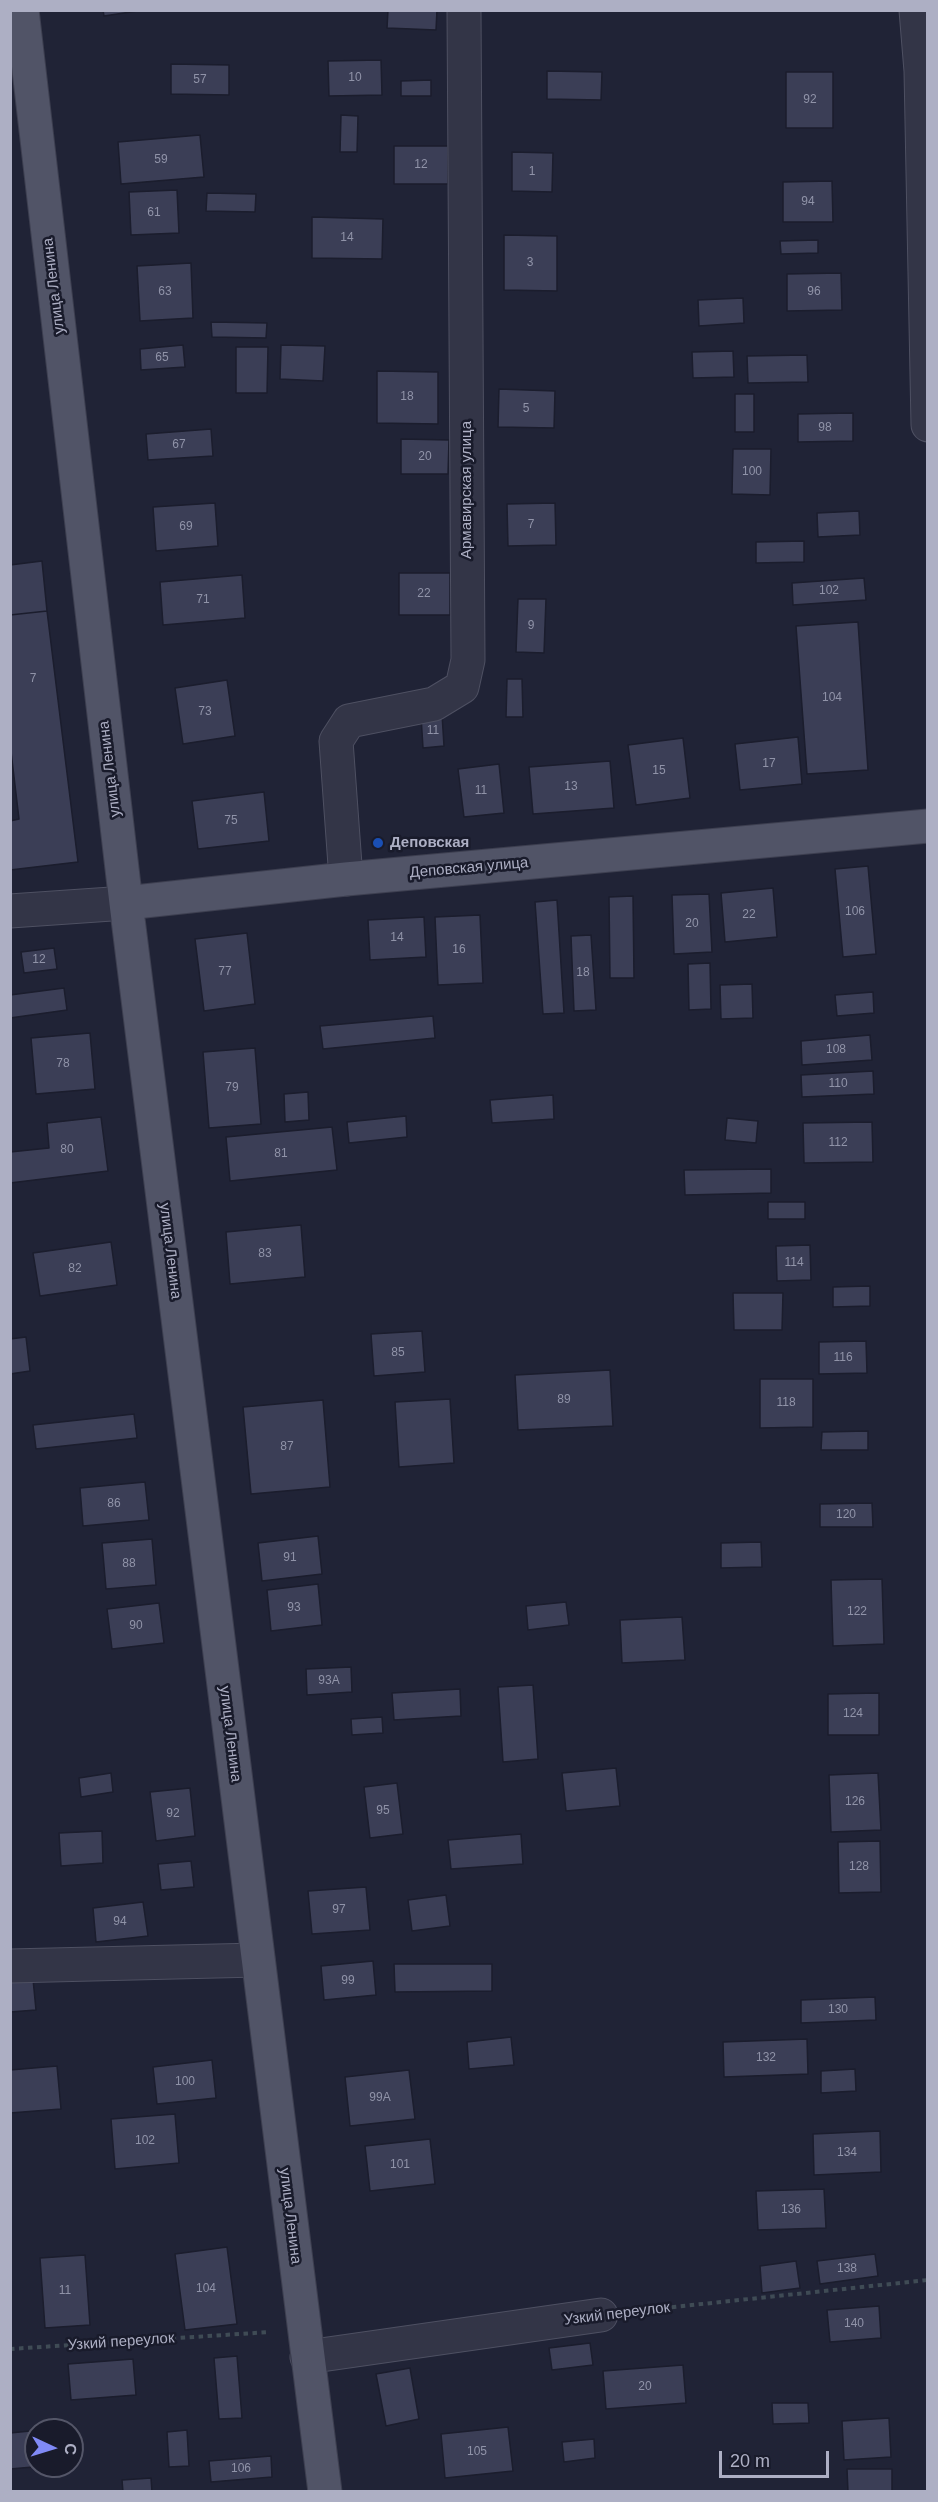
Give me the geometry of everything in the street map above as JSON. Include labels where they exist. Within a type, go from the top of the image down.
[{"type":"main road","name":"улица Ленина","points":[[22,10],[126,903],[325,2492]]},
{"type":"main road","name":"Деповская улица","points":[[126,903],[346,879],[927,826]]},
{"type":"street","name":"Армавирская улица","points":[[346,879],[336,741],[349,721],[434,704],[462,687],[468,660],[464,10]]},
{"type":"street","points":[[916,10],[921,71],[927,425]]},
{"type":"street","name":"Деповская улица","points":[[10,911],[126,903]]},
{"type":"street","points":[[10,1966],[258,1960]]},
{"type":"street","name":"Узкий переулок","points":[[305,2343],[601,2315]]},
{"type":"path","name":"Узкий переулок","points":[[601,2315],[927,2280]]},
{"type":"path","name":"Узкий переулок","points":[[10,2349],[305,2343]]},
{"type":"building","points":[[103,10],[144,10],[104,16]]},
{"type":"building","points":[[388,10],[437,10],[436,30],[387,28]]},
{"type":"building","points":[[381,60],[382,95],[329,96],[328,61]]},
{"type":"building","points":[[171,64],[229,65],[229,95],[171,94]]},
{"type":"building","points":[[547,71],[602,72],[601,100],[547,99]]},
{"type":"building","points":[[786,72],[833,72],[833,128],[786,128]]},
{"type":"building","points":[[431,80],[431,96],[401,96],[401,81]]},
{"type":"building","points":[[341,115],[358,116],[357,152],[340,152]]},
{"type":"building","points":[[200,135],[204,177],[121,184],[118,142]]},
{"type":"building","points":[[394,146],[448,146],[448,184],[394,184]]},
{"type":"building","points":[[512,152],[553,153],[552,192],[512,191]]},
{"type":"building","points":[[832,181],[833,222],[783,222],[783,182]]},
{"type":"building","points":[[177,190],[179,233],[131,235],[129,192]]},
{"type":"building","points":[[207,193],[256,194],[255,212],[206,211]]},
{"type":"building","points":[[312,217],[383,219],[382,259],[312,258]]},
{"type":"building","points":[[504,235],[557,236],[557,291],[504,290]]},
{"type":"building","points":[[818,240],[818,253],[781,254],[780,241]]},
{"type":"building","points":[[191,263],[193,318],[140,321],[137,266]]},
{"type":"building","points":[[841,273],[842,310],[787,311],[787,274]]},
{"type":"building","points":[[743,298],[744,323],[699,326],[698,300]]},
{"type":"building","points":[[211,322],[267,323],[266,338],[212,337]]},
{"type":"building","points":[[183,345],[185,367],[141,370],[140,349]]},
{"type":"building","points":[[281,345],[325,346],[323,381],[280,379]]},
{"type":"building","points":[[236,347],[268,347],[267,393],[236,393]]},
{"type":"building","points":[[733,351],[734,377],[693,378],[692,352]]},
{"type":"building","points":[[807,355],[808,382],[748,383],[747,356]]},
{"type":"building","points":[[377,371],[438,372],[438,424],[377,423]]},
{"type":"building","points":[[499,389],[555,391],[554,428],[498,427]]},
{"type":"building","points":[[735,394],[754,394],[754,432],[735,432]]},
{"type":"building","points":[[853,413],[853,441],[798,442],[798,414]]},
{"type":"building","points":[[211,429],[213,456],[148,460],[146,434]]},
{"type":"building","points":[[401,439],[449,440],[448,474],[401,474]]},
{"type":"building","points":[[733,449],[771,449],[770,495],[732,494]]},
{"type":"building","points":[[215,503],[218,546],[156,551],[153,507]]},
{"type":"building","points":[[555,503],[556,545],[508,546],[507,504]]},
{"type":"building","points":[[859,511],[860,535],[818,537],[817,513]]},
{"type":"building","points":[[804,541],[804,562],[756,563],[756,542]]},
{"type":"building","points":[[42,561],[47,611],[10,615],[10,565]]},
{"type":"building","points":[[399,573],[450,573],[450,615],[399,615]]},
{"type":"building","points":[[242,575],[245,618],[163,625],[160,582]]},
{"type":"building","points":[[864,578],[866,600],[793,605],[792,583]]},
{"type":"building","points":[[518,599],[546,599],[544,653],[516,652]]},
{"type":"building","points":[[47,611],[78,862],[10,870],[10,821],[19,819],[10,743],[10,615]]},
{"type":"building","points":[[858,622],[868,770],[807,774],[796,626]]},
{"type":"building","points":[[507,679],[522,679],[523,717],[506,717]]},
{"type":"building","points":[[227,680],[235,736],[183,744],[175,688]]},
{"type":"building","points":[[442,714],[444,746],[423,748],[421,716]]},
{"type":"building","points":[[798,737],[802,784],[740,790],[735,744]]},
{"type":"building","points":[[683,738],[690,798],[636,805],[628,745]]},
{"type":"building","points":[[610,761],[614,808],[533,814],[529,767]]},
{"type":"building","points":[[499,764],[504,813],[464,817],[458,769]]},
{"type":"building","points":[[264,792],[269,841],[198,849],[192,801]]},
{"type":"building","points":[[868,866],[876,954],[843,957],[835,869]]},
{"type":"building","points":[[773,888],[777,937],[725,942],[721,893]]},
{"type":"building","points":[[709,894],[712,952],[674,954],[672,895]]},
{"type":"building","points":[[633,896],[634,978],[610,978],[609,897]]},
{"type":"building","points":[[557,900],[564,1013],[543,1014],[535,902]]},
{"type":"building","points":[[480,915],[483,983],[438,985],[435,917]]},
{"type":"building","points":[[424,917],[426,957],[370,960],[368,920]]},
{"type":"building","points":[[247,933],[255,1004],[204,1011],[195,939]]},
{"type":"building","points":[[591,935],[596,1010],[574,1011],[571,936]]},
{"type":"building","points":[[54,948],[57,969],[24,973],[21,952]]},
{"type":"building","points":[[710,963],[711,1009],[689,1010],[688,964]]},
{"type":"building","points":[[752,984],[753,1018],[721,1019],[720,985]]},
{"type":"building","points":[[64,988],[67,1010],[10,1018],[10,995]]},
{"type":"building","points":[[873,992],[874,1013],[837,1016],[835,995]]},
{"type":"building","points":[[433,1016],[435,1038],[323,1049],[320,1026]]},
{"type":"building","points":[[90,1033],[95,1089],[36,1094],[31,1038]]},
{"type":"building","points":[[870,1035],[872,1060],[802,1065],[801,1041]]},
{"type":"building","points":[[255,1048],[261,1124],[209,1128],[203,1052]]},
{"type":"building","points":[[873,1071],[874,1094],[802,1097],[801,1075]]},
{"type":"building","points":[[308,1092],[309,1120],[285,1122],[284,1094]]},
{"type":"building","points":[[553,1095],[554,1119],[492,1123],[490,1100]]},
{"type":"building","points":[[406,1116],[407,1137],[349,1143],[347,1122]]},
{"type":"building","points":[[101,1117],[108,1171],[10,1183],[10,1152],[49,1148],[47,1123]]},
{"type":"building","points":[[727,1118],[758,1121],[756,1143],[725,1140]]},
{"type":"building","points":[[872,1122],[873,1162],[804,1163],[803,1123]]},
{"type":"building","points":[[332,1127],[337,1170],[230,1181],[226,1137]]},
{"type":"building","points":[[771,1169],[771,1193],[685,1195],[684,1170]]},
{"type":"building","points":[[768,1202],[805,1202],[805,1219],[768,1219]]},
{"type":"building","points":[[301,1225],[305,1277],[230,1284],[226,1232]]},
{"type":"building","points":[[111,1242],[117,1285],[40,1296],[33,1253]]},
{"type":"building","points":[[810,1245],[811,1280],[777,1281],[776,1246]]},
{"type":"building","points":[[870,1286],[870,1306],[833,1307],[833,1287]]},
{"type":"building","points":[[733,1293],[783,1293],[782,1330],[734,1330]]},
{"type":"building","points":[[422,1331],[425,1372],[374,1376],[371,1334]]},
{"type":"building","points":[[26,1337],[30,1371],[10,1374],[10,1339]]},
{"type":"building","points":[[866,1341],[867,1373],[819,1374],[819,1342]]},
{"type":"building","points":[[610,1370],[613,1426],[518,1430],[515,1375]]},
{"type":"building","points":[[760,1379],[813,1379],[813,1427],[760,1428]]},
{"type":"building","points":[[450,1399],[454,1463],[399,1467],[395,1402]]},
{"type":"building","points":[[323,1400],[330,1487],[251,1494],[243,1407]]},
{"type":"building","points":[[134,1414],[137,1438],[36,1449],[33,1425]]},
{"type":"building","points":[[868,1431],[868,1450],[821,1450],[822,1432]]},
{"type":"building","points":[[145,1482],[149,1520],[83,1526],[80,1488]]},
{"type":"building","points":[[872,1503],[873,1527],[820,1527],[820,1504]]},
{"type":"building","points":[[318,1536],[322,1574],[262,1581],[258,1543]]},
{"type":"building","points":[[152,1539],[156,1585],[106,1589],[102,1543]]},
{"type":"building","points":[[761,1542],[762,1567],[721,1568],[721,1543]]},
{"type":"building","points":[[882,1579],[884,1644],[833,1646],[831,1580]]},
{"type":"building","points":[[318,1584],[322,1625],[271,1631],[267,1590]]},
{"type":"building","points":[[566,1602],[569,1625],[528,1630],[526,1606]]},
{"type":"building","points":[[159,1603],[164,1643],[112,1649],[107,1609]]},
{"type":"building","points":[[682,1617],[685,1660],[622,1663],[620,1620]]},
{"type":"building","points":[[351,1667],[352,1692],[307,1695],[306,1669]]},
{"type":"building","points":[[533,1685],[538,1759],[503,1762],[498,1687]]},
{"type":"building","points":[[460,1689],[461,1716],[394,1720],[392,1693]]},
{"type":"building","points":[[879,1693],[879,1735],[828,1735],[828,1694]]},
{"type":"building","points":[[382,1717],[383,1733],[352,1735],[351,1719]]},
{"type":"building","points":[[616,1768],[620,1806],[566,1811],[562,1773]]},
{"type":"building","points":[[111,1773],[113,1792],[81,1797],[79,1778]]},
{"type":"building","points":[[878,1773],[881,1830],[831,1832],[829,1775]]},
{"type":"building","points":[[397,1783],[403,1834],[370,1838],[364,1787]]},
{"type":"building","points":[[190,1788],[195,1836],[156,1841],[150,1792]]},
{"type":"building","points":[[102,1831],[103,1863],[61,1866],[59,1833]]},
{"type":"building","points":[[521,1834],[523,1864],[451,1869],[448,1840]]},
{"type":"building","points":[[880,1841],[881,1892],[839,1893],[838,1842]]},
{"type":"building","points":[[191,1861],[194,1887],[161,1890],[158,1864]]},
{"type":"building","points":[[366,1887],[370,1930],[312,1934],[308,1891]]},
{"type":"building","points":[[446,1895],[450,1926],[412,1931],[408,1900]]},
{"type":"building","points":[[143,1902],[148,1936],[96,1942],[93,1908]]},
{"type":"building","points":[[373,1961],[376,1995],[324,2000],[321,1966]]},
{"type":"building","points":[[394,1964],[492,1964],[492,1991],[395,1992]]},
{"type":"building","points":[[33,1979],[36,2010],[10,2012],[10,1981]]},
{"type":"building","points":[[875,1997],[876,2020],[801,2023],[801,2000]]},
{"type":"building","points":[[511,2037],[514,2065],[469,2069],[467,2042]]},
{"type":"building","points":[[807,2039],[808,2074],[724,2077],[723,2042]]},
{"type":"building","points":[[212,2060],[216,2098],[157,2104],[153,2067]]},
{"type":"building","points":[[57,2066],[61,2109],[10,2113],[10,2070]]},
{"type":"building","points":[[855,2069],[856,2091],[821,2093],[821,2071]]},
{"type":"building","points":[[409,2070],[415,2119],[350,2126],[345,2077]]},
{"type":"building","points":[[175,2114],[179,2163],[115,2169],[111,2119]]},
{"type":"building","points":[[880,2131],[881,2172],[814,2175],[813,2134]]},
{"type":"building","points":[[430,2139],[435,2184],[370,2191],[365,2146]]},
{"type":"building","points":[[824,2189],[826,2228],[758,2230],[756,2191]]},
{"type":"building","points":[[227,2247],[237,2324],[185,2330],[175,2254]]},
{"type":"building","points":[[875,2254],[878,2276],[820,2284],[817,2261]]},
{"type":"building","points":[[85,2255],[90,2325],[45,2328],[40,2258]]},
{"type":"building","points":[[796,2261],[800,2288],[762,2293],[760,2266]]},
{"type":"building","points":[[879,2306],[881,2338],[830,2342],[827,2310]]},
{"type":"building","points":[[590,2343],[593,2365],[552,2370],[549,2348]]},
{"type":"building","points":[[237,2356],[242,2418],[219,2419],[214,2358]]},
{"type":"building","points":[[133,2359],[136,2395],[71,2400],[68,2364]]},
{"type":"building","points":[[683,2365],[686,2403],[606,2409],[603,2371]]},
{"type":"building","points":[[410,2368],[419,2419],[386,2426],[376,2374]]},
{"type":"building","points":[[772,2403],[808,2403],[809,2423],[773,2424]]},
{"type":"building","points":[[889,2418],[891,2457],[844,2460],[842,2421]]},
{"type":"building","points":[[508,2427],[513,2471],[445,2478],[441,2434]]},
{"type":"building","points":[[187,2430],[189,2466],[169,2467],[167,2432]]},
{"type":"building","points":[[24,2432],[24,2468],[10,2469],[10,2433]]},
{"type":"building","points":[[594,2439],[595,2458],[564,2462],[562,2442]]},
{"type":"building","points":[[271,2456],[272,2477],[211,2482],[209,2461]]},
{"type":"building","points":[[847,2469],[892,2469],[892,2492],[848,2492]]},
{"type":"building","points":[[151,2478],[152,2492],[123,2492],[122,2480]]},
{"type":"place","name":"Деповская","points":[[378,843]]}]
